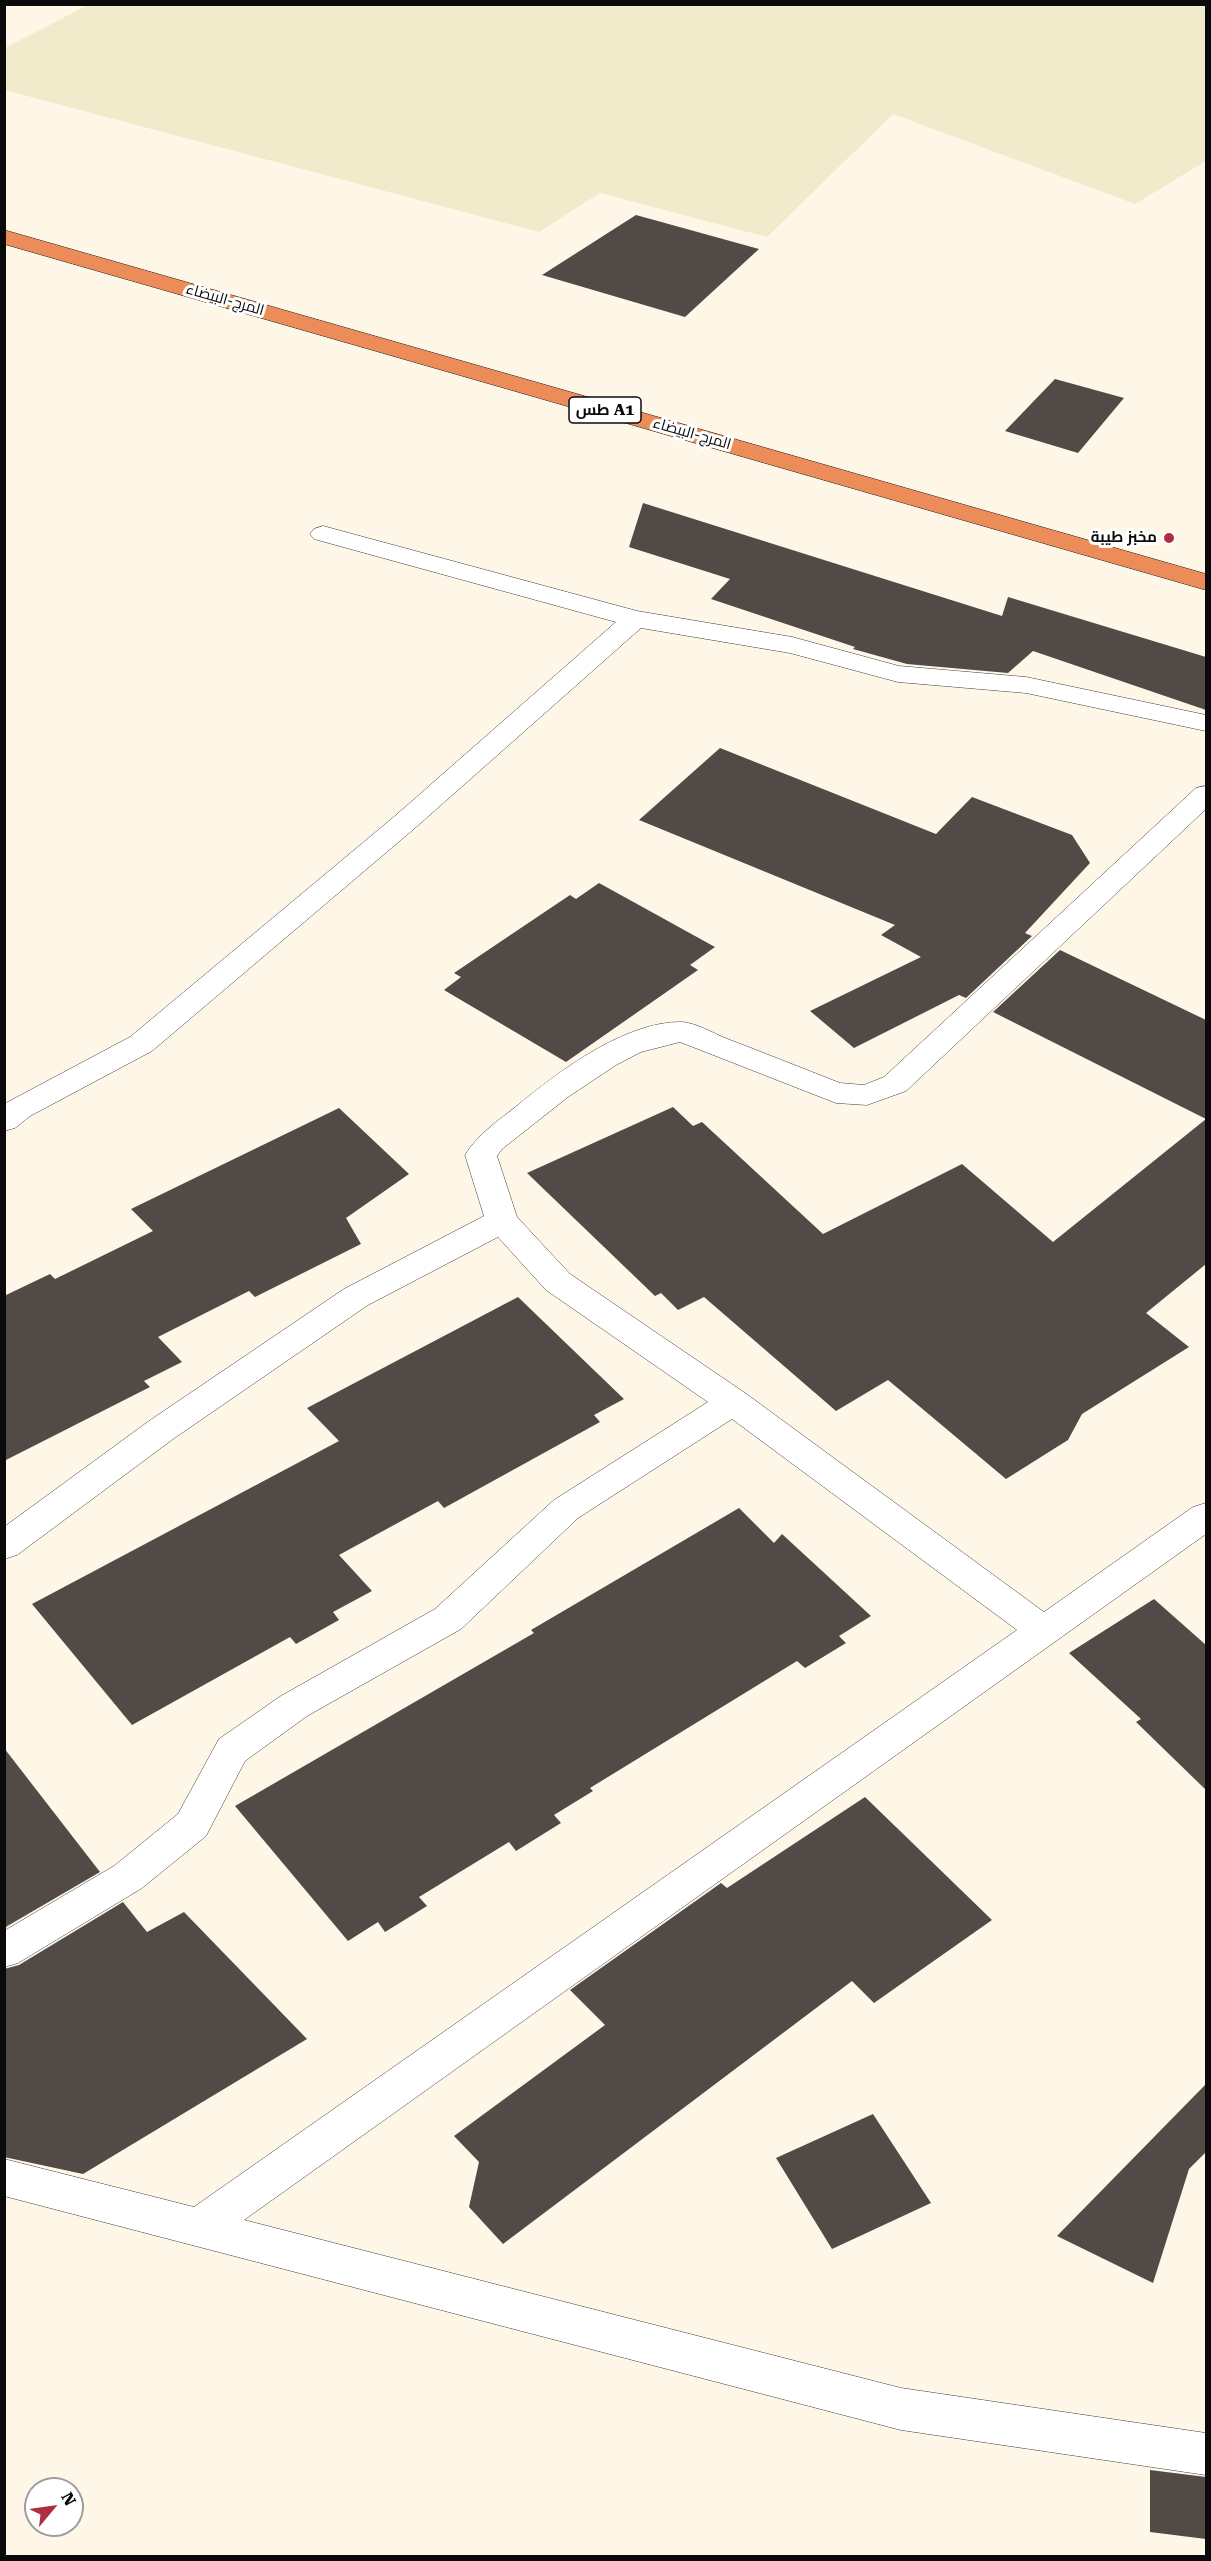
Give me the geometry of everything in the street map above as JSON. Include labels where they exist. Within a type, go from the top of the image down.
[{"type":"highway","name":"المرج-البيضاء","points":[[4,237],[1206,582]]},
{"type":"street","points":[[324,534],[635,619],[792,645],[898,674],[1026,685],[1206,723]]},
{"type":"street","points":[[4,1121],[19,1109],[141,1044],[405,822],[635,619]]},
{"type":"street","points":[[1044,1631],[733,1402],[558,1282],[502,1221],[481,1155],[490,1142],[597,1061],[658,1034],[683,1032],[836,1093],[867,1095],[895,1084],[1206,794]]},
{"type":"street","points":[[4,1546],[161,1430],[356,1297],[502,1221]]},
{"type":"street","points":[[4,1952],[128,1877],[192,1825],[232,1750],[294,1706],[448,1619],[566,1509],[733,1402]]},
{"type":"street","points":[[200,2228],[1206,1516]]},
{"type":"street","points":[[4,2177],[901,2409],[1206,2454]]},
{"type":"shaded area","points":[[88,5],[1206,5],[1206,161],[1135,204],[893,114],[767,237],[600,193],[539,232],[5,90],[5,48]]},
{"type":"building","points":[[636,215],[759,249],[685,317],[542,275]]},
{"type":"building","points":[[1055,379],[1124,398],[1078,453],[1005,431]]},
{"type":"building","points":[[643,503],[1002,616],[1008,597],[1206,657],[1206,710],[1033,651],[1008,673],[907,664],[853,649],[855,647],[711,599],[730,579],[629,547]]},
{"type":"building","points":[[720,748],[936,834],[972,797],[1072,835],[1090,863],[1025,933],[1032,936],[966,998],[959,995],[854,1048],[810,1011],[921,957],[881,935],[895,925],[639,820]]},
{"type":"building","points":[[599,883],[715,947],[690,965],[698,970],[566,1062],[444,990],[461,977],[454,973],[570,895],[576,899]]},
{"type":"building","points":[[1060,950],[1206,1020],[1206,1119],[993,1012]]},
{"type":"building","points":[[673,1107],[693,1126],[702,1122],[823,1234],[962,1164],[1053,1242],[1206,1119],[1206,1264],[1146,1313],[1189,1347],[1082,1414],[1068,1440],[1006,1479],[888,1380],[836,1411],[704,1297],[678,1310],[661,1293],[655,1296],[527,1173]]},
{"type":"building","points":[[339,1108],[409,1174],[346,1218],[361,1244],[255,1297],[249,1291],[158,1337],[182,1362],[144,1381],[150,1387],[4,1461],[4,1296],[50,1274],[55,1279],[153,1231],[131,1209]]},
{"type":"building","points":[[518,1297],[624,1399],[594,1415],[600,1422],[444,1508],[438,1501],[339,1555],[372,1591],[333,1612],[339,1620],[296,1644],[290,1637],[132,1725],[32,1604],[339,1441],[307,1408]]},
{"type":"building","points":[[739,1508],[774,1543],[782,1534],[871,1616],[839,1636],[846,1643],[805,1668],[797,1661],[590,1788],[593,1791],[554,1815],[561,1823],[516,1851],[509,1842],[419,1897],[427,1906],[385,1932],[378,1922],[348,1941],[235,1806],[534,1633],[531,1630]]},
{"type":"building","points":[[1154,1599],[1206,1645],[1206,1790],[1136,1722],[1141,1719],[1069,1653]]},
{"type":"building","points":[[4,1748],[100,1872],[4,1928]]},
{"type":"building","points":[[865,1797],[992,1920],[874,2003],[852,1981],[503,2244],[469,2207],[479,2162],[454,2136],[605,2025],[570,1990],[721,1883],[727,1888]]},
{"type":"building","points":[[123,1902],[147,1932],[184,1912],[307,2039],[83,2174],[4,2157],[4,1969],[19,1965]]},
{"type":"building","points":[[1206,2084],[1206,2152],[1189,2169],[1153,2283],[1057,2236]]},
{"type":"building","points":[[873,2114],[931,2203],[832,2249],[776,2158]]},
{"type":"building","points":[[1150,2470],[1206,2477],[1206,2539],[1150,2532]]},
{"type":"place","name":"مخبز طيبة","points":[[1169,538]]}]
